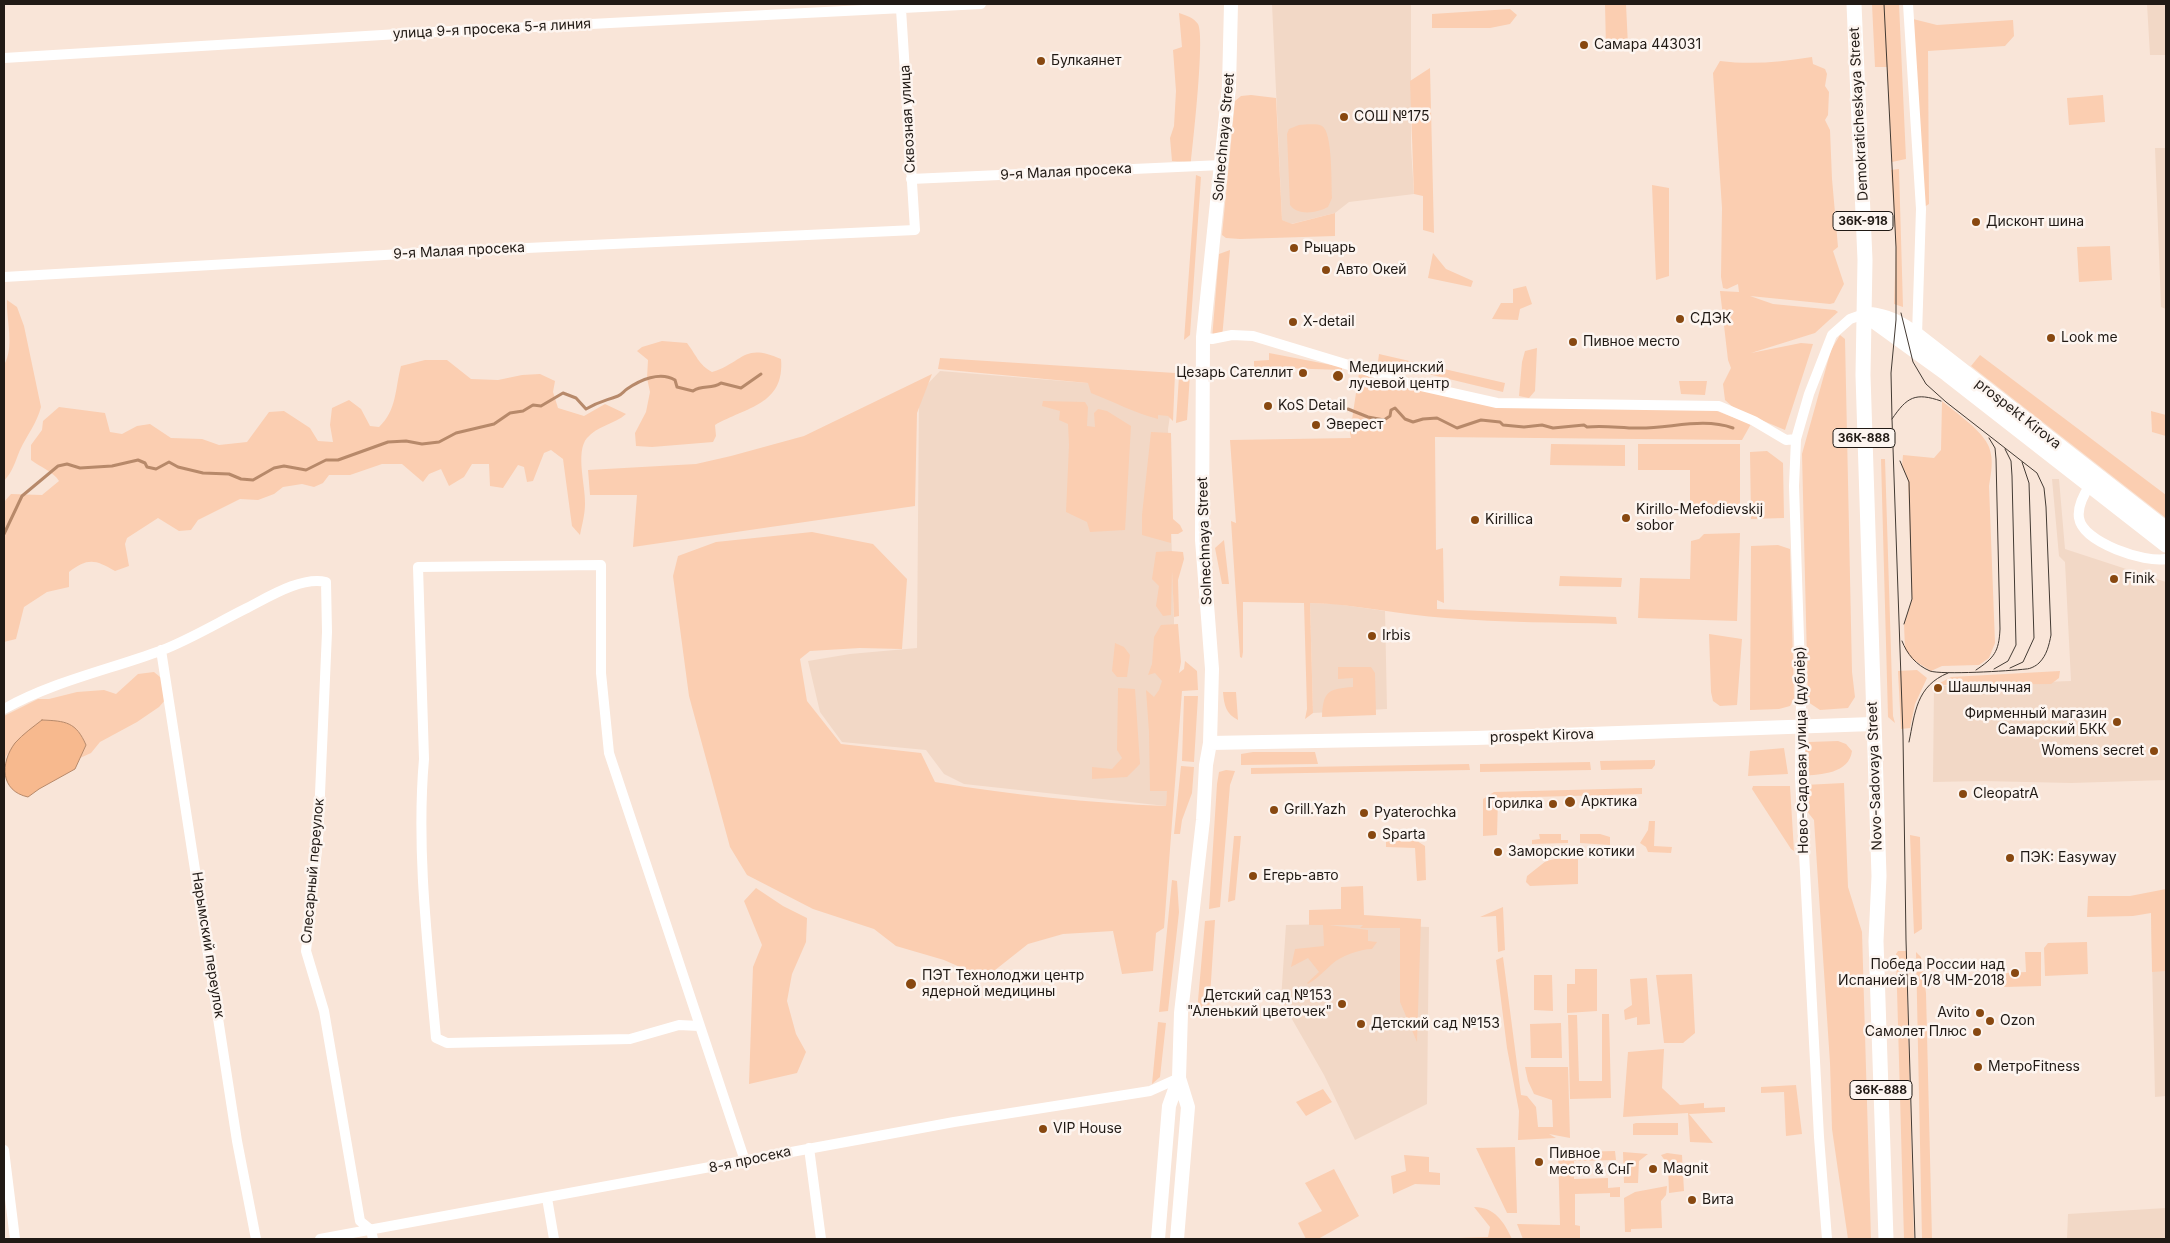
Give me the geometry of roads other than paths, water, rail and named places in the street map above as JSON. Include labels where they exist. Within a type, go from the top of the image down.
[{"type":"main road","name":"Solnechnaya Street","points":[[1158,1239],[1169,1106],[1179,1078],[1181,1012],[1203,820],[1206,765],[1210,743],[1212,669],[1202,540],[1203,337],[1229,87],[1231,4]]},
{"type":"main road","name":"Demokraticheskaya Street","points":[[1854,4],[1865,260],[1864,314]]},
{"type":"main road","name":"prospekt Kirova","points":[[1864,314],[1885,316],[1896,320],[1917,335],[2094,480]]},
{"type":"main road","name":"prospekt Kirova","points":[[1864,314],[2094,480],[2166,529]]},
{"type":"main road","name":"Novo-Sadovaya Street","points":[[1864,314],[1863,375],[1879,876],[1876,941],[1886,1239]]},
{"type":"main road","points":[[2094,480],[2166,545]]},
{"type":"main road","name":"prospekt Kirova","points":[[1210,743],[1486,738],[1873,724]]},
{"type":"main road","name":"Solnechnaya Street","points":[[1177,1239],[1188,1107],[1179,1078]]},
{"type":"street","name":"улица 9-я просека 5-я линия","points":[[4,58],[405,33],[981,4]]},
{"type":"street","points":[[1908,4],[1921,209],[1917,335]]},
{"type":"street","name":"Сквозная улица","points":[[901,9],[915,230]]},
{"type":"street","name":"9-я Малая просека","points":[[911,179],[1222,165]]},
{"type":"street","name":"9-я Малая просека","points":[[4,277],[409,254],[915,230]]},
{"type":"street","name":"Ново-Садовая улица (дублёр)","points":[[1827,1239],[1800,777],[1799,748],[1801,727],[1794,486],[1796,439],[1809,394],[1832,335],[1850,319],[1864,314]]},
{"type":"street","points":[[1203,337],[1212,339],[1232,335],[1253,336],[1408,383],[1497,403],[1719,406],[1754,421],[1786,440],[1796,439]]},
{"type":"street","points":[[2094,480],[2079,509],[2082,527],[2089,535],[2126,553],[2159,560],[2166,558]]},
{"type":"street","points":[[699,1026],[679,1025],[630,1038],[448,1043],[436,1038],[425,898],[422,790],[424,759],[418,567],[601,565],[601,673],[608,753],[746,1161]]},
{"type":"street","name":"Слесарный переулок","points":[[162,650],[285,589],[317,580],[326,582],[327,642],[318,840],[306,951],[324,1011],[360,1221],[372,1234]]},
{"type":"street","points":[[4,709],[18,701],[97,671],[162,650]]},
{"type":"street","name":"Нарымский переулок","points":[[162,650],[237,1142],[256,1239]]},
{"type":"street","name":"8-я просека","points":[[320,1239],[372,1234],[547,1198],[809,1148],[954,1122],[1150,1091],[1179,1078]]},
{"type":"street","points":[[809,1148],[821,1239]]},
{"type":"street","points":[[4,1150],[15,1239]]},
{"type":"street","points":[[547,1198],[554,1239]]},
{"type":"waterway","points":[[4,534],[22,496],[58,466],[67,464],[80,468],[112,466],[138,460],[145,463],[147,467],[156,469],[169,462],[178,467],[203,473],[229,474],[241,479],[253,480],[274,468],[284,466],[306,470],[326,460],[338,460],[388,442],[406,441],[422,444],[439,442],[456,433],[494,424],[510,413],[523,411],[533,405],[541,406],[563,393],[576,398],[586,409],[619,395],[632,386],[650,378],[669,377],[675,380],[677,387],[693,391],[721,383],[741,388],[761,374]]},
{"type":"waterway","points":[[1348,409],[1368,417],[1384,420],[1390,416],[1391,410],[1395,408],[1405,419],[1413,422],[1437,418],[1457,428],[1481,420],[1500,422],[1503,425],[1524,427],[1542,425],[1553,428],[1584,425],[1587,427],[1649,428],[1697,423],[1733,428]]},
{"type":"tram line","points":[[1884,4],[1896,247],[1896,320],[1891,373],[1903,736],[1906,940],[1915,1239]]},
{"type":"tram line","points":[[1901,313],[1913,362],[1926,384],[1946,402],[2037,473],[2044,488],[2051,635],[2044,657],[2033,667],[2017,670],[1976,672],[1948,673],[1930,671],[1920,666],[1913,659],[1902,641]]},
{"type":"tram line","points":[[1892,419],[1902,406],[1912,398],[1924,397],[1941,401]]},
{"type":"tram line","points":[[1976,670],[1987,662],[1997,649],[2000,629],[1996,459],[1995,448],[1989,438]]},
{"type":"tram line","points":[[1994,669],[2008,661],[2016,645],[2012,476],[2011,461],[2005,449]]},
{"type":"tram line","points":[[1900,461],[1909,482],[1912,599],[1904,624]]},
{"type":"tram line","points":[[2010,668],[2023,662],[2034,638],[2029,483],[2022,462]]},
{"type":"tram line","points":[[1909,742],[1916,711],[1923,693],[1929,685],[1948,673]]},
{"type":"place","name":"Самара 443031","points":[[1584,45]]},
{"type":"place","name":"Булкаянет","points":[[1041,61]]},
{"type":"place","name":"СОШ №175","points":[[1344,117]]},
{"type":"place","name":"Дисконт шина","points":[[1976,222]]},
{"type":"place","name":"Рыцарь","points":[[1294,248]]},
{"type":"place","name":"Авто Окей","points":[[1326,270]]},
{"type":"place","name":"СДЭК","points":[[1680,319]]},
{"type":"place","name":"X-detail","points":[[1293,322]]},
{"type":"place","name":"Look me","points":[[2051,338]]},
{"type":"place","name":"Пивное место","points":[[1573,342]]},
{"type":"place","name":"Цезарь Сателлит","points":[[1303,373]]},
{"type":"place","name":"Медицинский лучевой центр","points":[[1338,376]]},
{"type":"place","name":"KoS Detail","points":[[1268,406]]},
{"type":"place","name":"Эверест","points":[[1316,425]]},
{"type":"place","name":"Kirillo-Mefodievskij sobor","points":[[1626,518]]},
{"type":"place","name":"Kirillica","points":[[1475,520]]},
{"type":"place","name":"Finik","points":[[2114,579]]},
{"type":"place","name":"Irbis","points":[[1372,636]]},
{"type":"place","name":"Шашлычная","points":[[1938,688]]},
{"type":"place","name":"Фирменный магазин Самарский БКК","points":[[2117,722]]},
{"type":"place","name":"Womens secret","points":[[2154,751]]},
{"type":"place","name":"CleopatrA","points":[[1963,794]]},
{"type":"place","name":"Арктика","points":[[1570,802]]},
{"type":"place","name":"Горилка","points":[[1553,804]]},
{"type":"place","name":"Grill.Yazh","points":[[1274,810]]},
{"type":"place","name":"Pyaterochka","points":[[1364,813]]},
{"type":"place","name":"Sparta","points":[[1372,835]]},
{"type":"place","name":"Заморские котики","points":[[1498,852]]},
{"type":"place","name":"ПЭК: Easyway","points":[[2010,858]]},
{"type":"place","name":"Егерь-авто","points":[[1253,876]]},
{"type":"place","name":"Победа России над Испанией в 1/8 ЧМ-2018","points":[[2015,973]]},
{"type":"place","name":"ПЭТ Технолоджи центр ядерной медицины","points":[[911,984]]},
{"type":"place","name":"Детский сад №153 \"Аленький цветочек\"","points":[[1342,1004]]},
{"type":"place","name":"Avito","points":[[1980,1013]]},
{"type":"place","name":"Ozon","points":[[1990,1021]]},
{"type":"place","name":"Детский сад №153","points":[[1361,1024]]},
{"type":"place","name":"Самолет Плюс","points":[[1977,1032]]},
{"type":"place","name":"МетроFitness","points":[[1978,1067]]},
{"type":"place","name":"VIP House","points":[[1043,1129]]},
{"type":"place","name":"Пивное место & СнГ","points":[[1539,1162]]},
{"type":"place","name":"Magnit","points":[[1653,1169]]},
{"type":"place","name":"Вита","points":[[1692,1200]]}]
